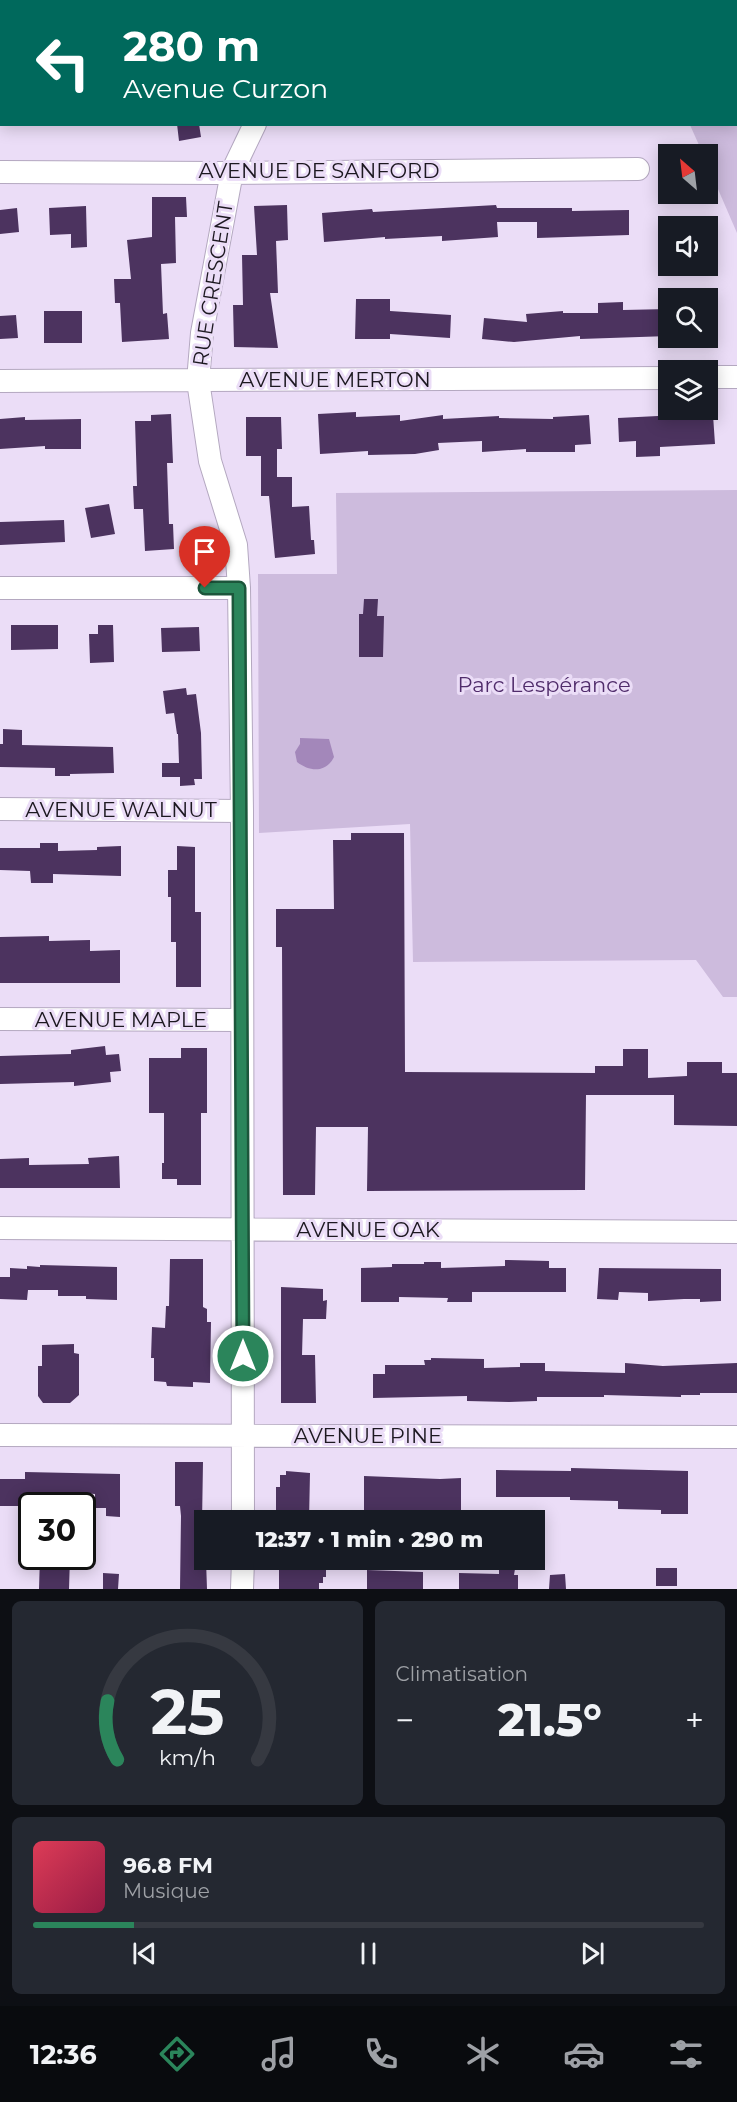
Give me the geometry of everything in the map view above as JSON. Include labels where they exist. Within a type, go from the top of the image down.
[{"type":"street","name":"RUE CRESCENT","points":[[243,1510],[242,811],[239,588],[236,545],[210,461],[198,381],[202,333],[232,172],[254,126]]},
{"type":"street","name":"AVENUE DE SANFORD","points":[[0,172],[638,169]]},
{"type":"street","points":[[718,377],[737,377]]},
{"type":"street","name":"AVENUE MERTON","points":[[0,381],[658,378]]},
{"type":"street","points":[[0,588],[239,588]]},
{"type":"street","name":"AVENUE WALNUT","points":[[0,810],[242,811]]},
{"type":"street","name":"AVENUE MAPLE","points":[[0,1019],[242,1020]]},
{"type":"street","name":"AVENUE OAK","points":[[0,1228],[737,1232]]},
{"type":"street","name":"AVENUE PINE","points":[[0,1435],[737,1437]]},
{"type":"street","points":[[242,1589],[243,1570]]},
{"type":"green space","points":[[690,126],[737,126],[737,233],[718,189],[718,144],[699,144]]},
{"type":"green space","name":"Parc Lespérance","points":[[737,490],[737,997],[723,997],[696,960],[413,962],[410,824],[259,833],[258,574],[337,574],[336,493]]},
{"type":"shaded area","points":[[300,738],[329,739],[334,757],[331,762],[322,768],[312,769],[297,762],[295,752],[300,744]]},
{"type":"building","points":[[177,126],[199,126],[201,137],[179,141]]},
{"type":"building","points":[[152,197],[186,197],[187,217],[175,217],[176,263],[161,264],[163,314],[167,313],[169,339],[122,342],[120,303],[115,303],[114,279],[131,279],[127,240],[152,237]]},
{"type":"building","points":[[287,205],[288,240],[276,241],[278,293],[270,293],[278,348],[234,347],[233,305],[243,305],[242,255],[257,255],[254,206]]},
{"type":"building","points":[[496,205],[497,208],[572,208],[572,211],[629,210],[629,235],[537,238],[537,222],[497,222],[498,237],[442,241],[442,236],[385,239],[385,237],[324,242],[322,213]]},
{"type":"building","points":[[86,206],[87,247],[71,248],[71,234],[50,235],[49,208]]},
{"type":"building","points":[[17,208],[19,232],[0,234],[0,210]]},
{"type":"building","points":[[356,299],[390,299],[390,311],[451,315],[450,338],[390,334],[390,339],[355,339]]},
{"type":"building","points":[[623,302],[623,310],[658,309],[658,336],[580,339],[580,336],[514,342],[482,339],[484,318],[527,322],[526,314],[563,311],[563,313],[598,313],[598,303]]},
{"type":"building","points":[[44,311],[82,311],[82,343],[44,343]]},
{"type":"building","points":[[16,315],[18,338],[0,339],[0,316]]},
{"type":"building","points":[[356,412],[356,417],[400,415],[400,421],[443,415],[443,419],[499,416],[499,418],[553,419],[553,417],[589,415],[591,444],[575,445],[575,452],[526,452],[526,449],[482,452],[482,441],[438,443],[439,450],[415,454],[368,455],[368,451],[320,454],[318,414]]},
{"type":"building","points":[[171,414],[173,463],[167,463],[169,524],[173,524],[174,549],[145,551],[143,509],[134,509],[133,486],[137,486],[135,421],[151,421],[151,415]]},
{"type":"building","points":[[658,416],[658,420],[713,420],[715,444],[660,447],[660,456],[636,457],[636,441],[619,442],[618,418]]},
{"type":"building","points":[[25,417],[25,420],[81,419],[81,449],[45,449],[45,446],[0,449],[0,419]]},
{"type":"building","points":[[246,417],[281,417],[282,449],[277,449],[277,477],[292,477],[292,507],[309,506],[311,540],[314,540],[315,554],[275,558],[269,496],[261,496],[261,456],[246,456]]},
{"type":"building","points":[[109,504],[115,534],[91,538],[85,508]]},
{"type":"building","points":[[64,520],[65,542],[0,545],[0,522]]},
{"type":"building","points":[[364,599],[378,599],[377,616],[384,616],[383,657],[359,657],[359,614],[363,614]]},
{"type":"building","points":[[11,625],[58,625],[58,649],[11,650]]},
{"type":"building","points":[[98,625],[113,625],[114,662],[90,663],[89,634],[98,634]]},
{"type":"building","points":[[199,627],[200,651],[162,652],[161,628]]},
{"type":"building","points":[[186,688],[187,695],[196,694],[201,733],[202,779],[194,779],[195,785],[180,786],[180,777],[162,777],[162,763],[179,763],[178,734],[174,713],[166,714],[163,691]]},
{"type":"building","points":[[3,729],[22,730],[22,745],[113,747],[114,773],[55,776],[55,768],[0,767],[0,744],[3,744]]},
{"type":"building","points":[[351,833],[404,833],[405,1072],[595,1073],[595,1066],[623,1066],[623,1049],[648,1049],[648,1078],[687,1076],[687,1062],[722,1062],[722,1073],[737,1073],[737,1126],[674,1125],[674,1095],[586,1095],[585,1190],[367,1191],[368,1127],[316,1127],[315,1195],[283,1195],[282,947],[276,947],[276,909],[334,909],[333,840],[351,840]]},
{"type":"building","points":[[40,843],[58,843],[58,851],[97,850],[97,847],[121,846],[121,876],[53,874],[53,883],[31,883],[30,871],[0,870],[0,848],[40,848]]},
{"type":"building","points":[[177,846],[195,847],[195,912],[201,912],[201,987],[176,987],[176,942],[171,942],[171,897],[168,897],[168,870],[177,870]]},
{"type":"building","points":[[49,936],[49,941],[90,940],[90,951],[120,950],[120,983],[0,983],[0,937]]},
{"type":"building","points":[[105,1046],[106,1055],[119,1054],[121,1071],[110,1072],[111,1082],[74,1086],[74,1082],[0,1084],[0,1056],[71,1054],[71,1050]]},
{"type":"building","points":[[181,1048],[207,1048],[207,1113],[201,1113],[201,1185],[177,1185],[177,1179],[162,1179],[164,1113],[149,1113],[149,1058],[181,1058]]},
{"type":"building","points":[[119,1156],[120,1188],[0,1188],[0,1159],[29,1158],[29,1165],[89,1164],[88,1158]]},
{"type":"building","points":[[170,1259],[203,1259],[203,1307],[207,1309],[207,1322],[211,1322],[210,1383],[193,1382],[193,1387],[167,1386],[166,1382],[154,1381],[154,1358],[151,1358],[152,1327],[165,1328],[166,1306],[169,1306]]},
{"type":"building","points":[[505,1260],[549,1261],[549,1268],[566,1268],[566,1292],[472,1292],[472,1302],[447,1302],[448,1298],[399,1297],[399,1302],[361,1302],[361,1268],[392,1267],[392,1264],[424,1264],[424,1262],[441,1262],[441,1268],[505,1266]]},
{"type":"building","points":[[40,1265],[117,1267],[117,1300],[86,1299],[86,1296],[58,1296],[58,1290],[28,1290],[27,1300],[0,1299],[0,1277],[10,1277],[10,1268],[27,1269],[27,1266],[40,1267]]},
{"type":"building","points":[[599,1268],[721,1269],[721,1301],[700,1302],[700,1299],[684,1299],[648,1301],[648,1293],[619,1292],[618,1300],[597,1299]]},
{"type":"building","points":[[281,1287],[323,1289],[323,1301],[327,1300],[326,1319],[303,1319],[302,1355],[315,1355],[316,1403],[281,1403]]},
{"type":"building","points":[[74,1344],[74,1353],[79,1354],[79,1395],[70,1403],[43,1403],[38,1396],[38,1366],[42,1366],[42,1345]]},
{"type":"building","points":[[431,1358],[484,1359],[484,1368],[520,1367],[520,1363],[545,1363],[545,1371],[625,1373],[625,1363],[663,1366],[737,1363],[737,1393],[700,1393],[700,1395],[681,1395],[681,1397],[604,1395],[604,1397],[537,1397],[537,1401],[509,1402],[467,1401],[467,1396],[373,1398],[373,1374],[385,1374],[385,1365],[425,1365],[424,1360],[431,1360]]},
{"type":"building","points":[[175,1462],[203,1462],[202,1510],[194,1510],[194,1570],[206,1570],[207,1589],[180,1589],[181,1516],[180,1506],[175,1506]]},
{"type":"building","points":[[571,1468],[688,1471],[688,1514],[661,1514],[661,1510],[618,1509],[618,1501],[570,1500],[570,1497],[496,1497],[496,1470],[571,1471]]},
{"type":"building","points":[[286,1471],[310,1473],[309,1510],[276,1510],[276,1487],[280,1487],[280,1475],[286,1475]]},
{"type":"building","points":[[25,1472],[120,1474],[120,1517],[106,1516],[106,1508],[96,1508],[96,1492],[18,1492],[18,1506],[0,1506],[0,1479],[25,1479]]},
{"type":"building","points":[[364,1476],[461,1478],[461,1510],[364,1510]]},
{"type":"building","points":[[656,1568],[677,1568],[677,1586],[656,1586]]},
{"type":"building","points":[[40,1570],[70,1570],[69,1589],[39,1589]]},
{"type":"building","points":[[279,1570],[326,1570],[326,1577],[323,1577],[323,1583],[319,1583],[319,1589],[279,1589]]},
{"type":"building","points":[[367,1570],[423,1572],[423,1589],[367,1589]]},
{"type":"building","points":[[499,1570],[515,1570],[514,1575],[518,1575],[518,1589],[459,1589],[459,1573],[499,1574]]},
{"type":"building","points":[[103,1573],[119,1574],[118,1589],[103,1589]]},
{"type":"building","points":[[565,1574],[566,1589],[549,1589],[550,1575]]},
{"type":"route","points":[[205,588],[239,588],[242,811],[243,1356]]}]
